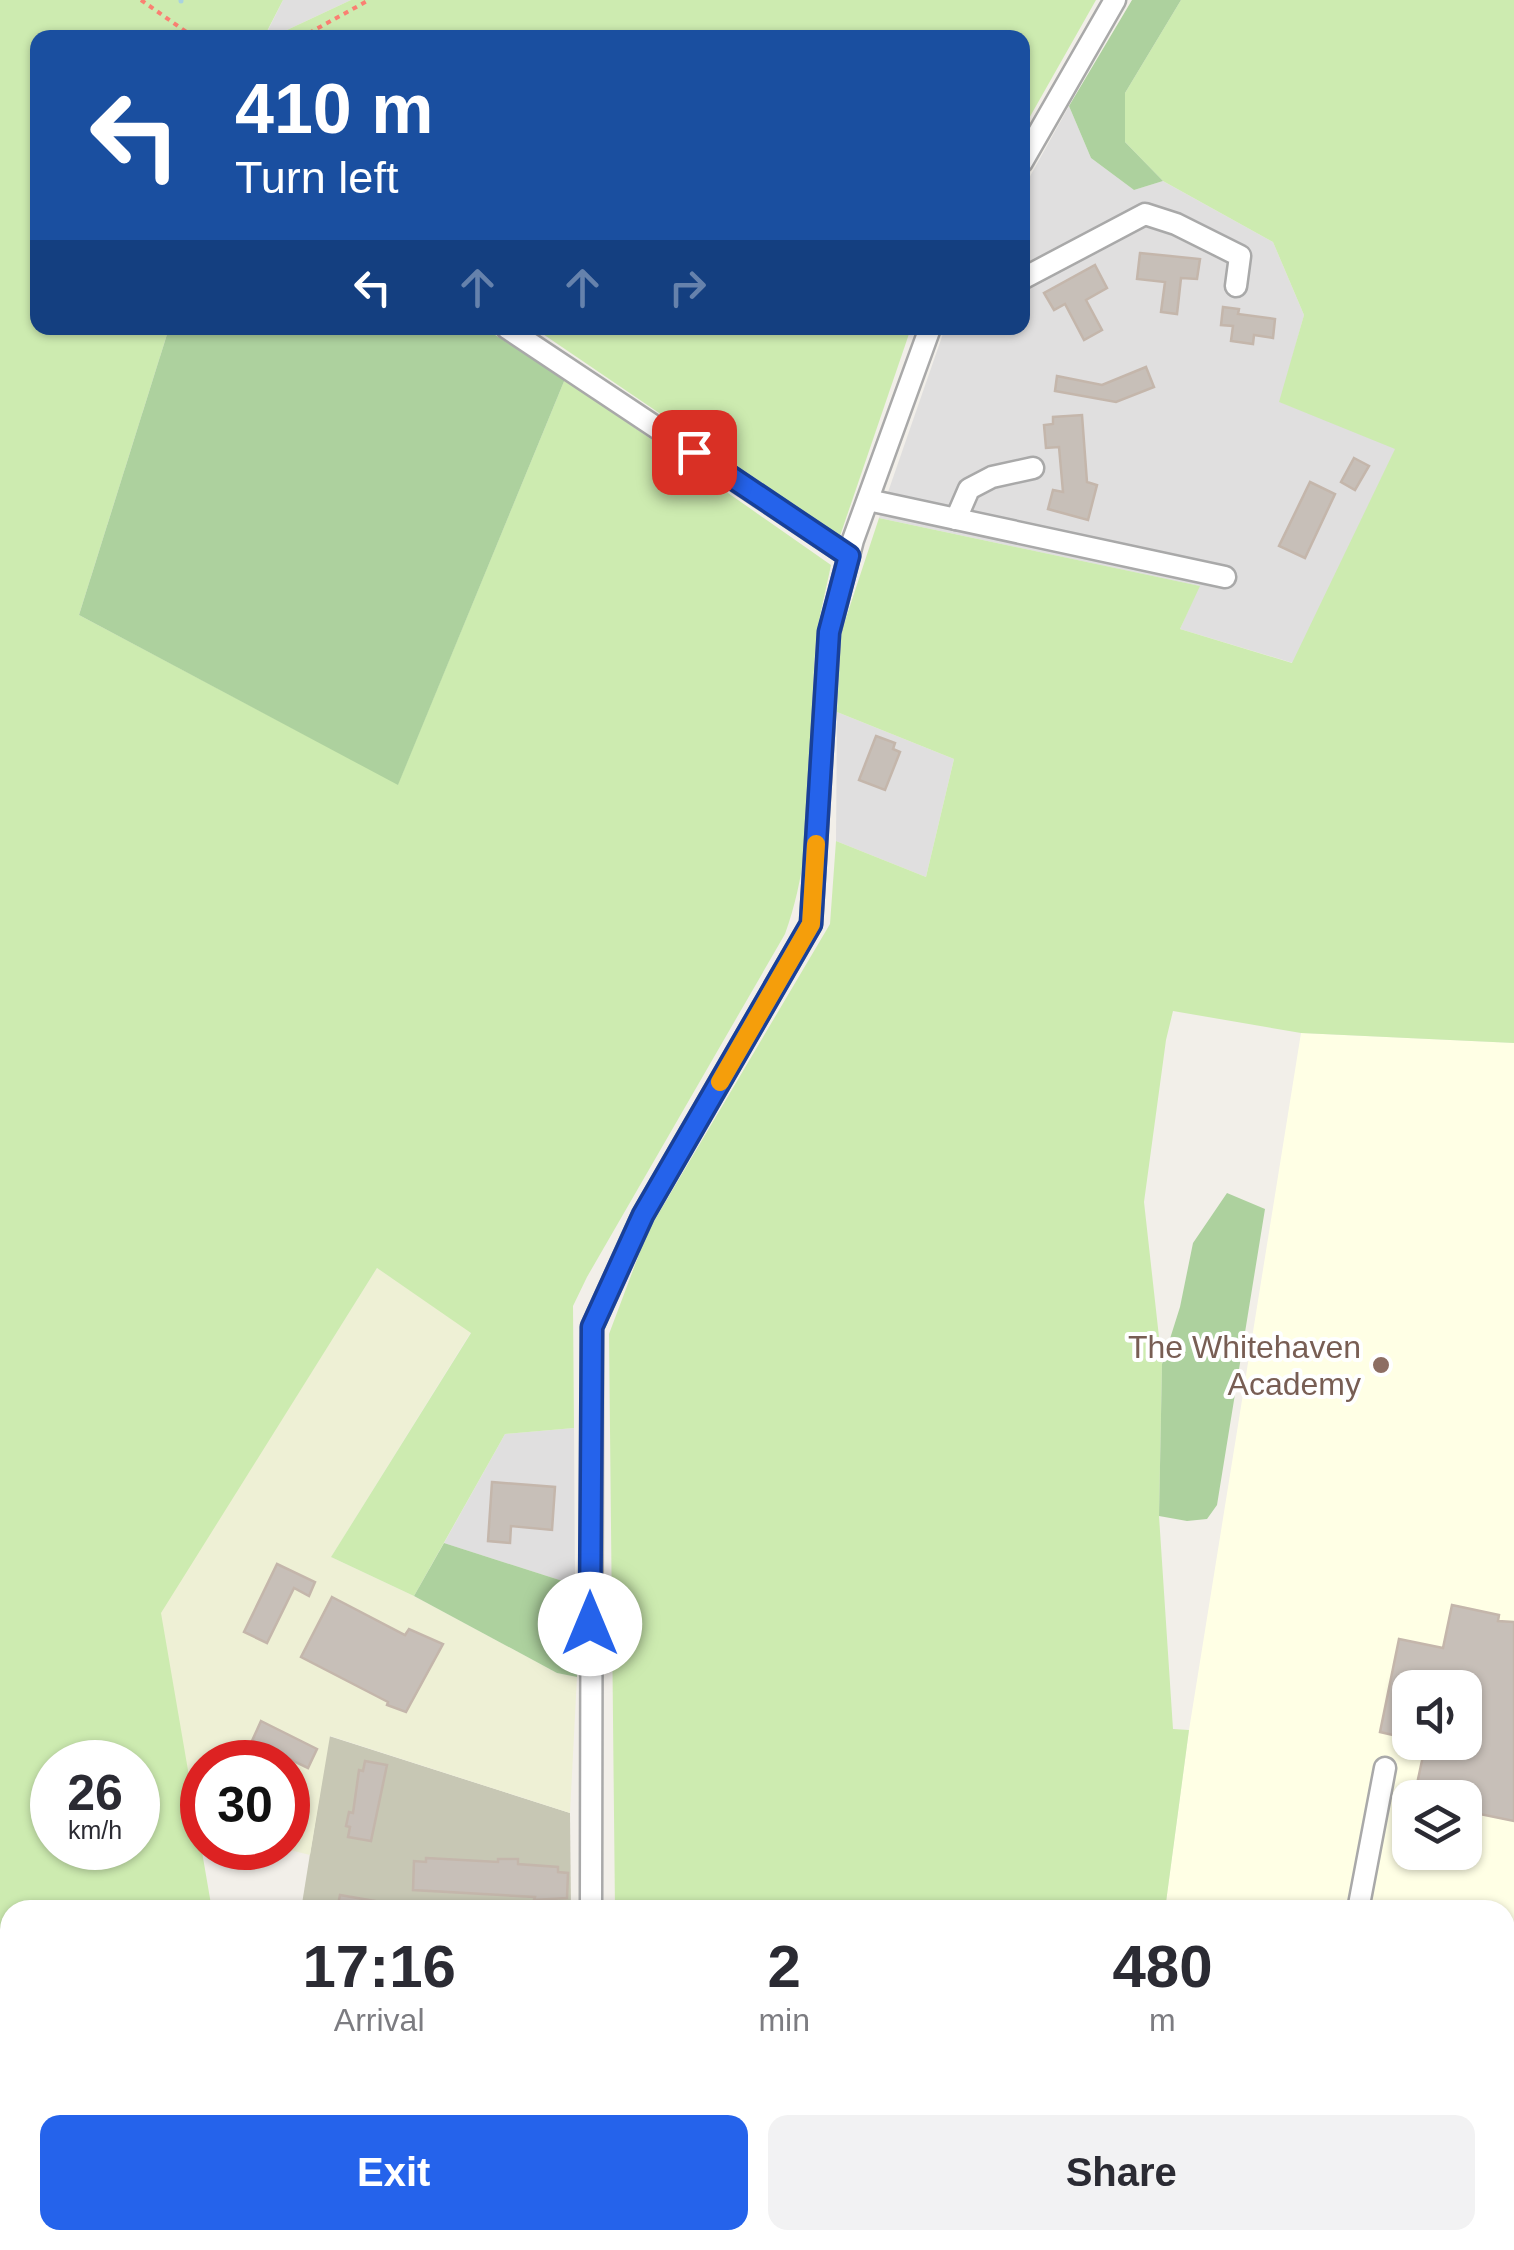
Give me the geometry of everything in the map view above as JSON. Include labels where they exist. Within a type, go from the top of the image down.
[{"type":"street","points":[[1030,148],[1115,0]]},
{"type":"street","points":[[1030,275],[1145,214],[1176,224],[1240,256],[1236,286]]},
{"type":"street","points":[[518,335],[849,556]]},
{"type":"street","points":[[591,1900],[592,1327],[643,1215],[811,924],[829,632],[849,556],[927,335]]},
{"type":"street","points":[[956,519],[969,489],[992,477],[1033,468]]},
{"type":"street","points":[[868,500],[1225,577]]},
{"type":"street","points":[[1360,1900],[1385,1768]]},
{"type":"path","points":[[141,0],[184,30]]},
{"type":"path","points":[[315,30],[370,0]]},
{"type":"shaded area","points":[[283,0],[351,0],[287,30],[268,30]]},
{"type":"shaded area","points":[[1069,106],[1091,158],[1134,190],[1163,181],[1273,242],[1304,315],[1280,402],[1396,448],[1293,663],[1180,629],[1199,586],[879,518],[943,335],[1030,335],[1030,176]]},
{"type":"shaded area","points":[[837,712],[954,759],[926,877],[836,841]]},
{"type":"shaded area","name":"The Whitehaven Academy","points":[[1301,1033],[1514,1043],[1514,1900],[1166,1900],[1189,1730]]},
{"type":"shaded area","points":[[377,1268],[471,1332],[331,1557],[414,1596],[557,1673],[577,1677],[570,1813],[330,1736],[310,1855],[310,1740],[182,1740],[160,1613]]},
{"type":"shaded area","points":[[574,1428],[575,1585],[444,1543],[505,1434]]},
{"type":"shaded area","points":[[329,1736],[570,1813],[571,1900],[303,1900]]},
{"type":"green space","points":[[0,0],[283,0],[268,30],[30,30],[30,335],[167,335],[79,615],[398,784],[565,379],[831,565],[816,641],[803,863],[785,934],[573,1306],[574,1428],[505,1434],[414,1596],[331,1557],[471,1333],[377,1268],[161,1613],[183,1740],[180,1870],[205,1870],[210,1900],[0,1900]]},
{"type":"green space","points":[[351,0],[1096,0],[1030,117],[1030,30],[287,30]]},
{"type":"green space","points":[[1132,0],[1181,0],[1125,93],[1125,142],[1163,181],[1134,190],[1091,158],[1069,106]]},
{"type":"green space","points":[[1181,0],[1514,0],[1514,1043],[1301,1033],[1173,1011],[1144,1202],[1162,1364],[1159,1516],[1173,1729],[1189,1730],[1166,1900],[615,1900],[609,1334],[647,1233],[830,924],[836,841],[926,877],[954,759],[837,712],[841,633],[879,518],[1200,586],[1180,629],[1292,663],[1395,449],[1279,402],[1304,315],[1273,242],[1163,181],[1125,142],[1125,93]]},
{"type":"green space","points":[[167,335],[495,335],[565,379],[398,785],[79,615]]},
{"type":"green space","points":[[544,335],[909,335],[840,536]]},
{"type":"green space","points":[[1227,1193],[1265,1209],[1217,1505],[1207,1519],[1187,1521],[1159,1516],[1162,1364],[1180,1307],[1193,1243]]},
{"type":"green space","points":[[444,1543],[575,1585],[577,1677],[557,1673],[414,1596]]},
{"type":"building","points":[[1140,253],[1200,259],[1197,279],[1181,278],[1177,314],[1161,312],[1165,282],[1137,279]]},
{"type":"building","points":[[1095,265],[1107,288],[1086,300],[1102,330],[1084,340],[1065,304],[1054,310],[1044,293]]},
{"type":"building","points":[[1223,307],[1239,309],[1238,314],[1275,319],[1273,338],[1254,335],[1253,344],[1231,341],[1233,326],[1221,325]]},
{"type":"building","points":[[1146,367],[1154,387],[1116,402],[1055,391],[1057,376],[1102,385]]},
{"type":"building","points":[[1082,415],[1087,482],[1097,485],[1088,520],[1048,509],[1053,490],[1063,492],[1059,447],[1046,448],[1044,425],[1053,424],[1053,417]]},
{"type":"building","points":[[1354,458],[1369,466],[1355,490],[1341,482]]},
{"type":"building","points":[[1310,482],[1335,494],[1305,558],[1279,546]]},
{"type":"building","points":[[876,736],[895,743],[893,749],[900,752],[885,790],[859,780]]},
{"type":"building","points":[[492,1482],[555,1487],[552,1530],[511,1526],[510,1543],[488,1541]]},
{"type":"building","points":[[277,1564],[315,1582],[309,1596],[294,1588],[267,1643],[244,1632]]},
{"type":"building","points":[[332,1597],[405,1635],[409,1629],[443,1644],[406,1712],[301,1657]]},
{"type":"building","points":[[1452,1605],[1499,1615],[1498,1621],[1514,1622],[1514,1821],[1482,1814],[1482,1780],[1418,1780],[1422,1760],[1482,1760],[1482,1670],[1393,1670],[1399,1639],[1443,1648]]},
{"type":"building","points":[[1392,1673],[1392,1735],[1380,1732]]},
{"type":"building","points":[[261,1721],[299,1740],[252,1740]]},
{"type":"building","points":[[310,1746],[317,1749],[310,1764]]},
{"type":"building","points":[[365,1761],[387,1765],[371,1841],[348,1837],[350,1827],[346,1826],[349,1812],[353,1813],[359,1770],[363,1771]]},
{"type":"building","points":[[426,1858],[498,1862],[518,1859],[518,1864],[558,1867],[558,1872],[568,1873],[567,1898],[534,1900],[535,1897],[413,1890],[414,1861],[426,1862]]},
{"type":"building","points":[[340,1895],[369,1900],[339,1900]]},
{"type":"slow traffic","points":[[720,1082],[811,924],[816,844]]},
{"type":"place","name":"The Whitehaven Academy","points":[[1381,1365]]},
{"type":"route","points":[[590,1624],[592,1327],[643,1215],[811,924],[829,632],[849,556],[694,452]]}]
